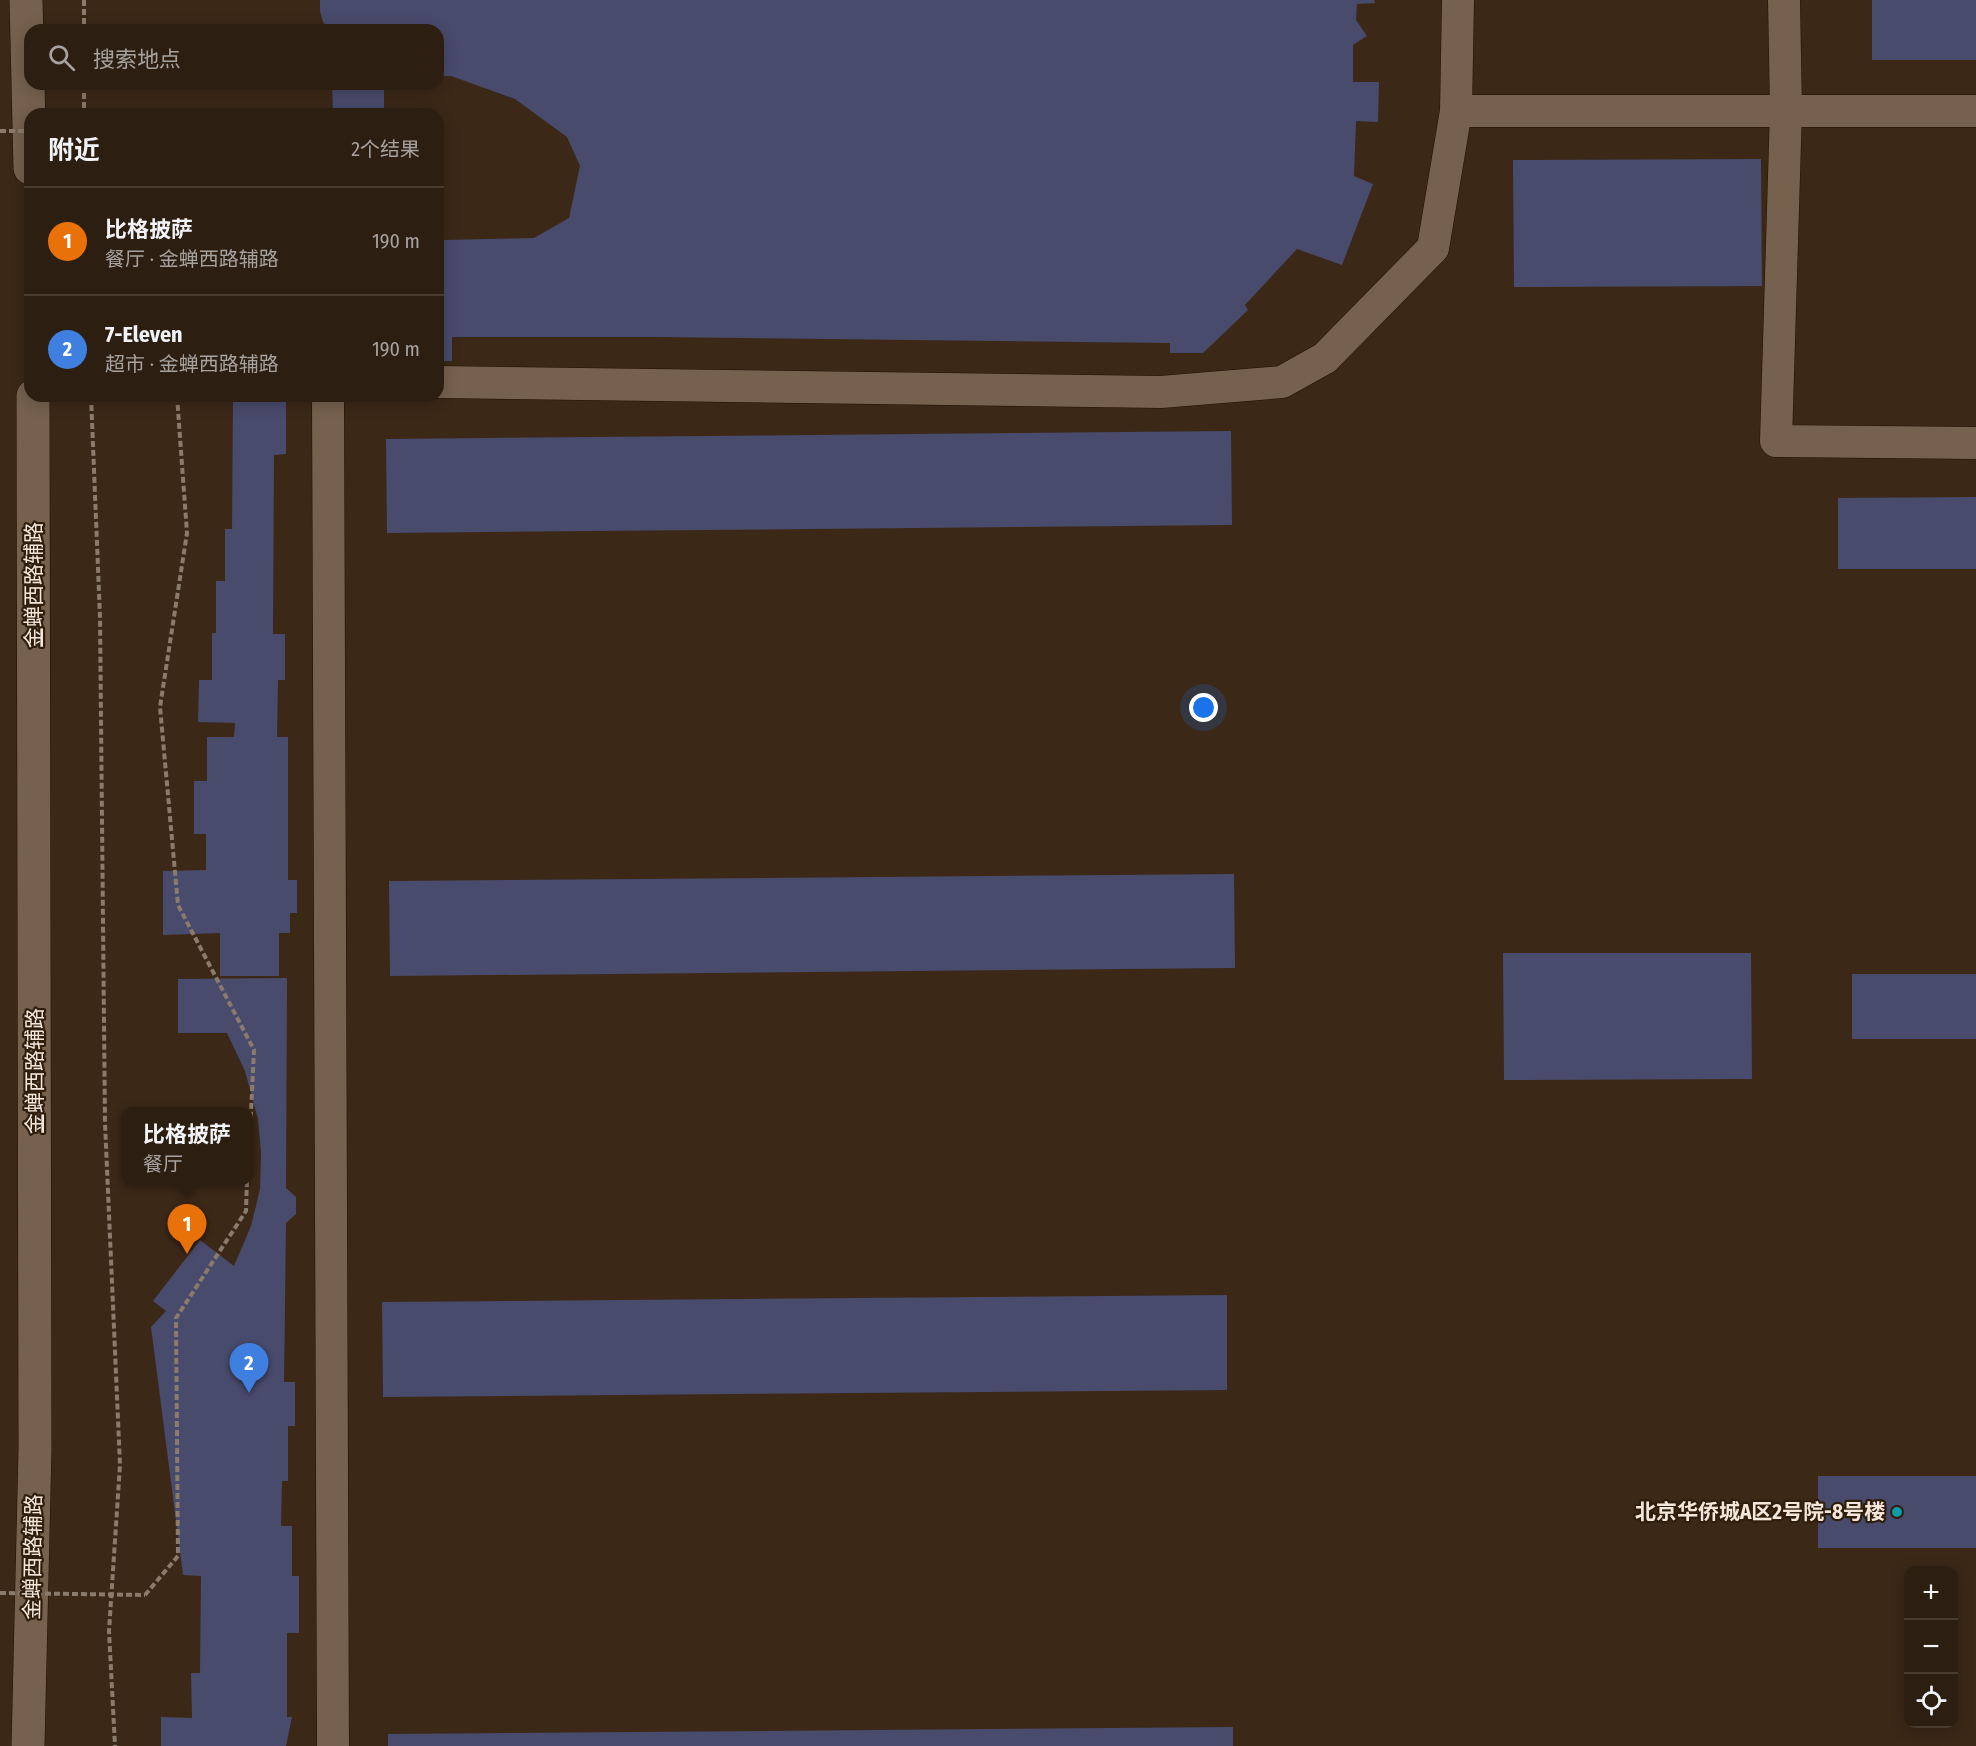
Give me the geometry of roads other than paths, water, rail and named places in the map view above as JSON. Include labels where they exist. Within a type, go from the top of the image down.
[{"type":"street","points":[[26,0],[27,24]]},
{"type":"street","points":[[444,382],[1161,392],[1282,382],[1324,358],[1433,248],[1456,111],[1458,0]]},
{"type":"street","points":[[1784,0],[1786,110],[1776,441],[1976,443]]},
{"type":"street","points":[[28,90],[29,108]]},
{"type":"street","points":[[1456,111],[1976,111]]},
{"type":"street","name":"金蝉西路辅路","points":[[28,1746],[35,1449],[33,402]]},
{"type":"street","points":[[328,402],[333,1746]]},
{"type":"place","name":"比格披萨","points":[[187,1254]]},
{"type":"place","name":"7-Eleven","points":[[249,1393]]},
{"type":"place","name":"北京华侨城A区2号院-8号楼","points":[[1897,1512]]}]
